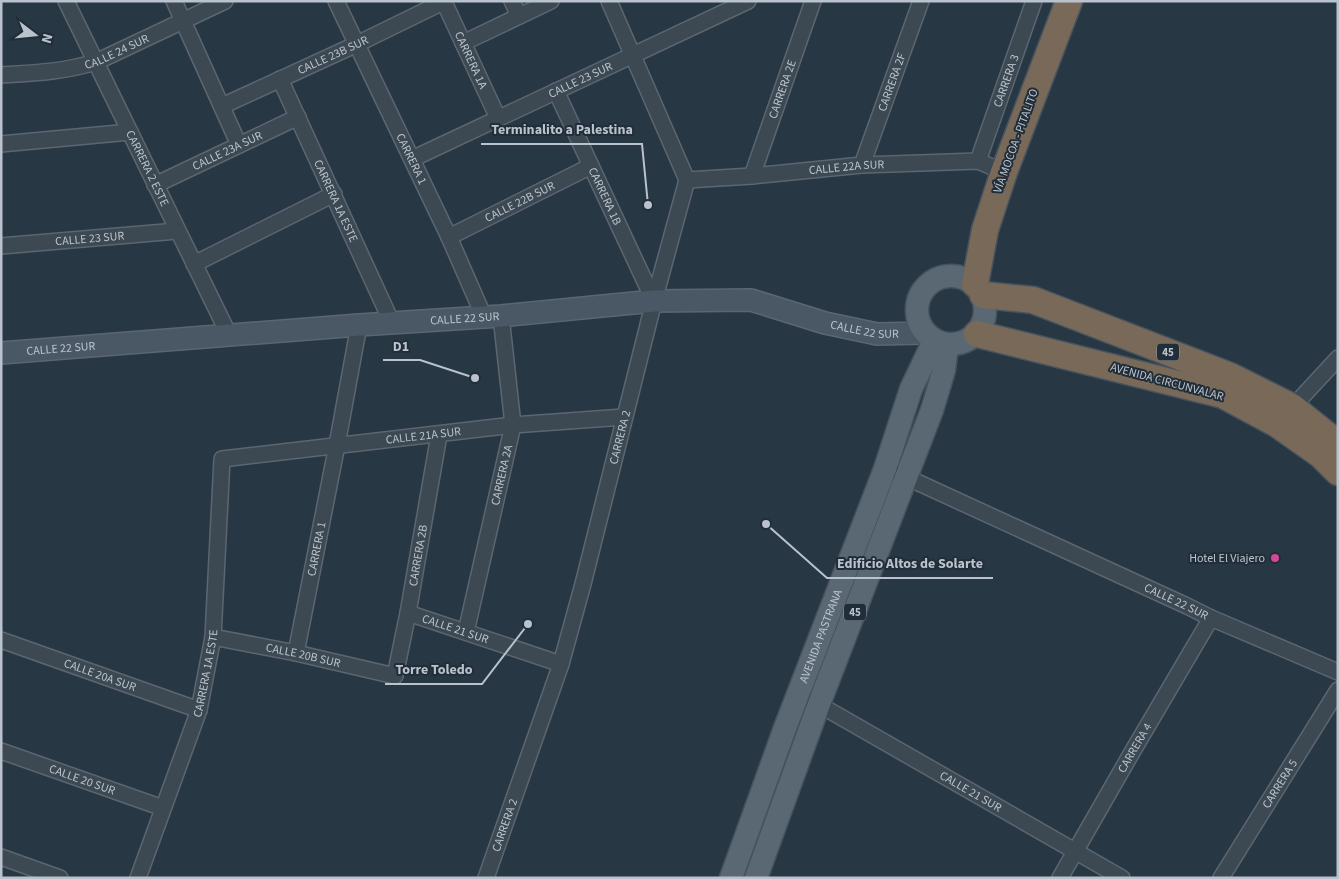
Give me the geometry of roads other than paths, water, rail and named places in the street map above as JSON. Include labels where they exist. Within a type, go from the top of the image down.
[{"type":"highway","name":"VÍA MOCOA - PITALITO","points":[[972,285],[985,230],[1004,172],[1068,1]]},
{"type":"highway","name":"AVENIDA CIRCUNVALAR","points":[[972,285],[1033,300],[1230,376],[1284,416],[1338,472]]},
{"type":"highway","name":"AVENIDA CIRCUNVALAR","points":[[977,334],[1223,395],[1284,416],[1338,444]]},
{"type":"main road","points":[[941,276],[972,285],[986,315],[977,334],[963,343],[931,334],[918,301],[926,285],[941,276]]},
{"type":"main road","name":"CALLE 22 SUR","points":[[1,353],[493,316],[654,301],[751,300],[825,323],[877,334],[931,334]]},
{"type":"main road","name":"AVENIDA PASTRANA","points":[[731,878],[785,728],[885,469],[931,334]]},
{"type":"main road","name":"AVENIDA PASTRANA","points":[[756,878],[819,704],[932,410],[944,370],[931,334]]},
{"type":"street","name":"CARRERA 2 ESTE","points":[[66,1],[229,335]]},
{"type":"street","points":[[174,1],[239,145]]},
{"type":"street","name":"CALLE 24 SUR","points":[[1,75],[59,71],[96,62],[225,1]]},
{"type":"street","name":"CARRERA 1","points":[[336,1],[449,237],[493,316]]},
{"type":"street","points":[[512,1],[519,16]]},
{"type":"street","points":[[463,43],[551,1]]},
{"type":"street","points":[[609,1],[634,55],[686,180]]},
{"type":"street","name":"CARRERA 2E","points":[[752,176],[814,1]]},
{"type":"street","name":"CARRERA 2F","points":[[862,165],[921,1]]},
{"type":"street","name":"CARRERA 3","points":[[978,161],[1034,1]]},
{"type":"street","name":"CALLE 23B SUR","points":[[222,106],[444,2]]},
{"type":"street","name":"CARRERA 1A","points":[[444,2],[498,118]]},
{"type":"street","name":"CALLE 23 SUR","points":[[412,159],[634,55],[739,3]]},
{"type":"street","name":"CARRERA 1A ESTE","points":[[280,79],[392,323]]},
{"type":"street","name":"CARRERA 1B","points":[[556,91],[654,301]]},
{"type":"street","name":"CALLE 23A SUR","points":[[155,185],[298,117]]},
{"type":"street","points":[[1,144],[130,132]]},
{"type":"street","name":"CALLE 22A SUR","points":[[686,180],[752,176],[862,165],[978,161],[1004,172]]},
{"type":"street","name":"CALLE 22B SUR","points":[[449,237],[591,166]]},
{"type":"street","name":"CARRERA 2","points":[[486,878],[561,664],[686,180]]},
{"type":"street","points":[[194,264],[334,194]]},
{"type":"street","name":"CALLE 23 SUR","points":[[1,246],[177,231]]},
{"type":"street","name":"CARRERA 2A","points":[[466,632],[513,425],[493,316]]},
{"type":"street","name":"CARRERA 1","points":[[296,653],[359,325]]},
{"type":"street","points":[[1284,416],[1338,358]]},
{"type":"street","name":"CALLE 21A SUR","points":[[222,459],[513,425],[624,417]]},
{"type":"street","name":"CARRERA 2B","points":[[395,676],[439,435]]},
{"type":"street","name":"CARRERA 1A ESTE","points":[[138,878],[199,710],[213,637],[222,459]]},
{"type":"street","name":"CALLE 22 SUR","points":[[885,469],[1210,618],[1338,672]]},
{"type":"street","name":"CALLE 21 SUR","points":[[408,613],[561,664]]},
{"type":"street","name":"CARRERA 4","points":[[1060,878],[1210,618]]},
{"type":"street","name":"CALLE 20B SUR","points":[[213,637],[296,653],[395,676]]},
{"type":"street","name":"CALLE 20A SUR","points":[[1,640],[199,710]]},
{"type":"street","name":"CARRERA 5","points":[[1221,878],[1338,690]]},
{"type":"street","name":"CALLE 21 SUR","points":[[799,693],[1122,878]]},
{"type":"street","name":"CALLE 20 SUR","points":[[1,751],[164,808]]},
{"type":"street","points":[[1,857],[60,878]]},
{"type":"place","name":"Terminalito a Palestina","points":[[648,205]]},
{"type":"place","name":"D1","points":[[475,378]]},
{"type":"place","name":"Edificio Altos de Solarte","points":[[766,524]]},
{"type":"place","name":"Hotel El Viajero","points":[[1275,558]]},
{"type":"place","name":"Torre Toledo","points":[[528,624]]}]
